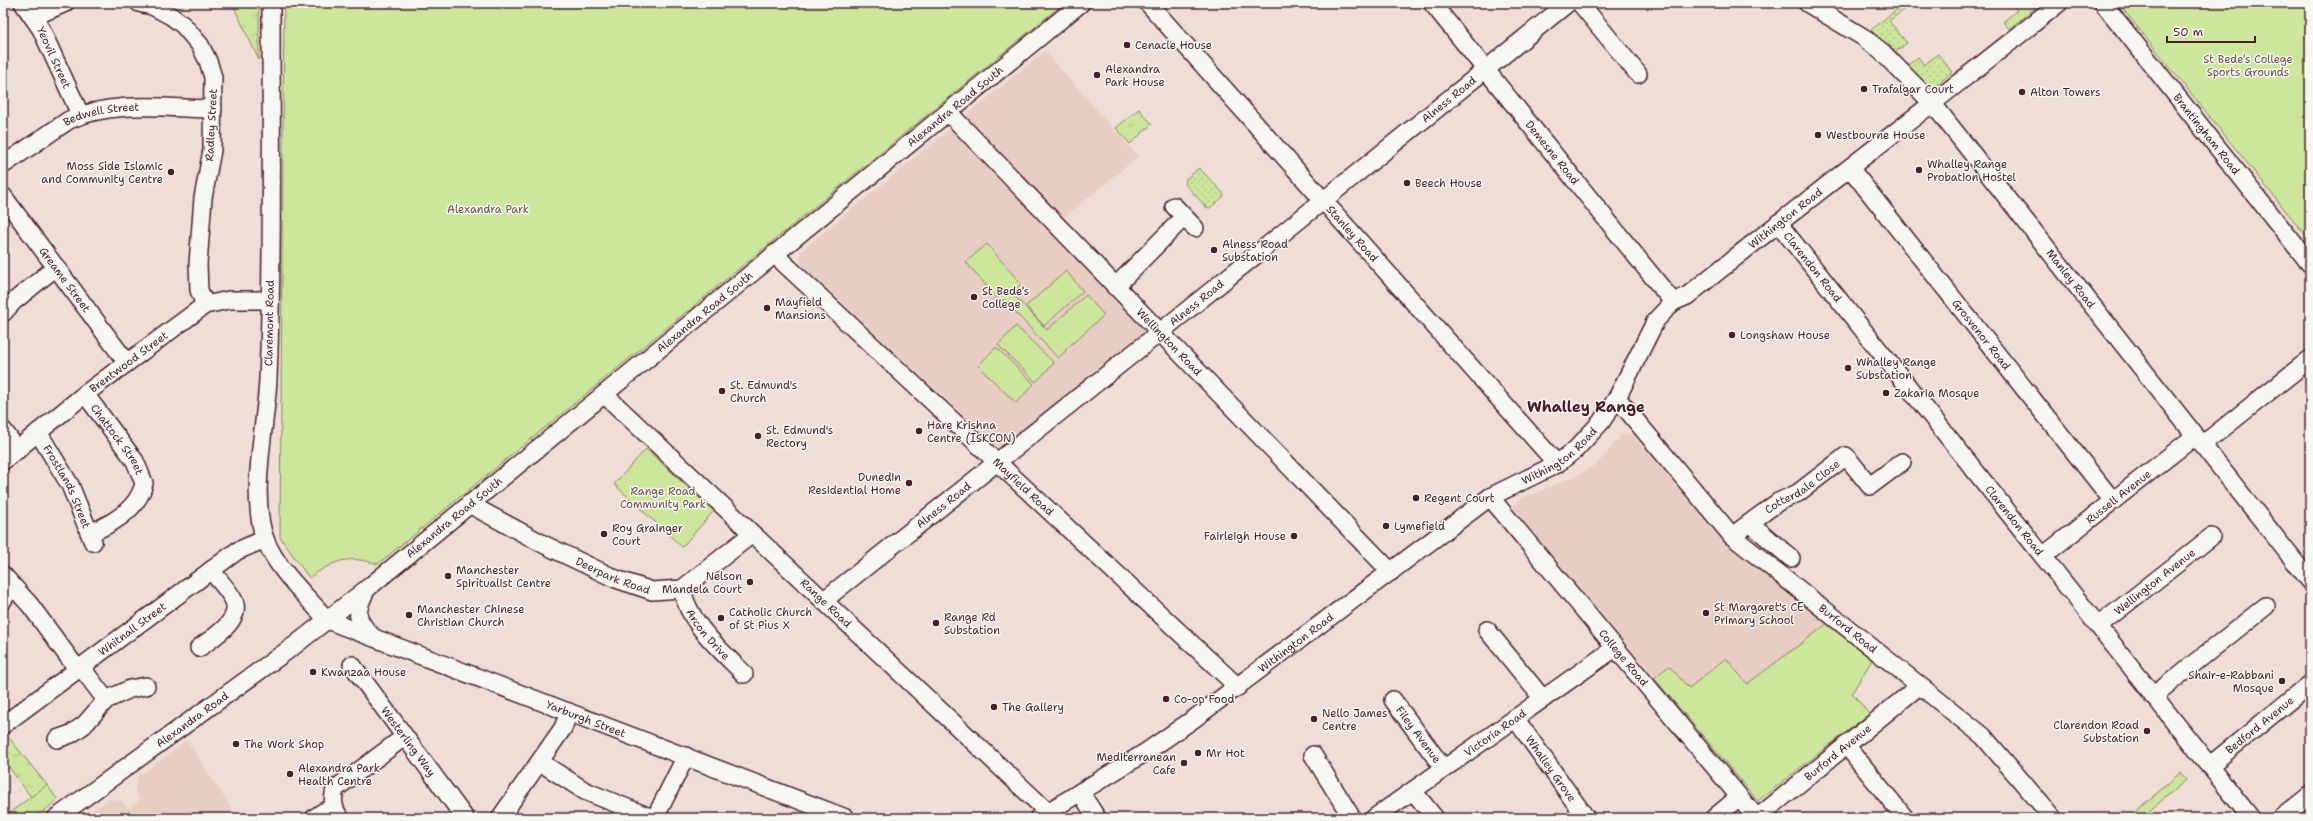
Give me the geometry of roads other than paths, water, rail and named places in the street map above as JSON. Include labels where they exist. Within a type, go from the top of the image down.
[{"type":"street","name":"Yeovil Street","points":[[23,3],[41,30],[80,114]]},
{"type":"street","points":[[33,17],[65,3]]},
{"type":"street","name":"Radley Street","points":[[139,3],[152,6],[171,16],[183,25],[200,46],[208,61],[213,77],[212,150],[203,198],[199,239],[199,283],[205,305]]},
{"type":"street","name":"Claremont Road","points":[[271,3],[270,300],[268,381],[260,471],[260,513],[265,539],[283,569],[327,620]]},
{"type":"street","name":"Alexandra Road South","points":[[327,620],[366,590],[1081,3]]},
{"type":"street","name":"Stanley Road","points":[[1148,3],[1557,464]]},
{"type":"street","name":"Demesne Road","points":[[1432,3],[1673,302]]},
{"type":"street","name":"Alness Road","points":[[823,601],[1159,333],[1568,3]]},
{"type":"street","points":[[1580,3],[1638,74]]},
{"type":"street","name":"Manley Road","points":[[1807,3],[1863,37],[1882,52],[1933,104],[2310,581]]},
{"type":"street","name":"Withington Road","points":[[1043,815],[1146,752],[1238,687],[1490,497],[1557,464],[1576,449],[1601,422],[1617,398],[1656,320],[1673,302],[1687,296],[1778,223],[1933,104],[2059,3]]},
{"type":"street","name":"Brantingham Road","points":[[2103,3],[2310,264]]},
{"type":"street","name":"Bedwell Street","points":[[3,165],[80,114],[142,108],[213,109]]},
{"type":"street","name":"Wellington Road","points":[[948,112],[1159,333],[1391,572]]},
{"type":"street","name":"Grosvenor Road","points":[[1850,168],[2113,501]]},
{"type":"street","name":"Greame Street","points":[[3,196],[127,363]]},
{"type":"street","points":[[1115,287],[1184,217]]},
{"type":"street","name":"Clarendon Road","points":[[1778,223],[2251,818]]},
{"type":"street","name":"Mayfield Road","points":[[774,254],[1238,687]]},
{"type":"street","points":[[3,313],[13,302],[56,267]]},
{"type":"street","name":"Brentwood Street","points":[[3,461],[85,394],[205,305],[228,300],[270,300]]},
{"type":"street","name":"Russell Avenue","points":[[2042,556],[2113,501],[2310,359]]},
{"type":"street","name":"Chattock Street","points":[[85,394],[135,461],[144,483],[138,501],[101,528],[92,537]]},
{"type":"street","name":"Range Road","points":[[604,394],[823,601],[1043,815]]},
{"type":"street","name":"Burford Road","points":[[1617,398],[1732,536],[1983,736],[2053,818]]},
{"type":"street","points":[[3,430],[18,450]]},
{"type":"street","name":"Frostlands Street","points":[[38,432],[70,485],[92,537]]},
{"type":"street","name":"Cotterdale Close","points":[[1732,536],[1778,502],[1798,493],[1846,456],[1870,486],[1902,462]]},
{"type":"street","name":"College Road","points":[[1490,497],[1757,818]]},
{"type":"street","name":"Deerpark Road","points":[[469,504],[545,545],[616,579],[652,591],[682,589]]},
{"type":"street","points":[[1750,523],[1791,558]]},
{"type":"street","points":[[682,589],[752,534]]},
{"type":"street","name":"Wellington Avenue","points":[[2098,626],[2211,537]]},
{"type":"street","name":"Whitnall Street","points":[[3,725],[237,551],[265,539]]},
{"type":"street","points":[[199,648],[222,630],[229,622],[236,608],[234,600],[211,570]]},
{"type":"street","points":[[6,587],[30,605],[106,700]]},
{"type":"street","name":"Arcon Drive","points":[[682,589],[685,604],[695,621],[744,674]]},
{"type":"street","points":[[366,590],[361,600],[358,615],[360,623],[375,638]]},
{"type":"street","points":[[2153,696],[2266,606]]},
{"type":"street","name":"Yarburgh Street","points":[[327,620],[686,756],[838,817]]},
{"type":"street","name":"Alexandra Road","points":[[56,818],[327,620]]},
{"type":"street","points":[[1487,630],[1543,699]]},
{"type":"street","name":"Victoria Road","points":[[1374,818],[1615,648]]},
{"type":"street","name":"Westerling Way","points":[[352,665],[465,818]]},
{"type":"street","name":"Bedford Avenue","points":[[2209,766],[2310,684]]},
{"type":"street","points":[[57,739],[71,734],[84,725],[106,700],[130,689],[146,686]]},
{"type":"street","name":"Burford Avenue","points":[[1757,818],[1919,686]]},
{"type":"street","name":"Filey Avenue","points":[[1393,700],[1444,768]]},
{"type":"street","points":[[500,818],[563,728],[569,712]]},
{"type":"street","name":"Whalley Grove","points":[[1515,718],[1586,818]]},
{"type":"street","points":[[314,818],[322,812],[337,814],[333,799],[335,789],[404,737]]},
{"type":"street","points":[[1846,745],[1905,818]]},
{"type":"street","points":[[1313,755],[1352,818]]},
{"type":"street","points":[[540,762],[585,791],[653,818],[686,756]]},
{"type":"street","points":[[1413,791],[1435,818]]},
{"type":"street","points":[[1080,792],[1097,818]]},
{"type":"street","points":[[2281,818],[2310,795]]},
{"type":"street","points":[[1714,818],[1739,797]]},
{"type":"place","name":"Cenacle House","points":[[1127,45]]},
{"type":"place","name":"Alexandra Park House","points":[[1097,75]]},
{"type":"place","name":"Trafalgar Court","points":[[1864,89]]},
{"type":"place","name":"Alton Towers","points":[[2022,92]]},
{"type":"place","name":"Westbourne House","points":[[1818,135]]},
{"type":"place","name":"Whalley Range Probation Hostel","points":[[1919,170]]},
{"type":"place","name":"Moss Side Islamic and Community Centre","points":[[171,172]]},
{"type":"place","name":"Beech House","points":[[1407,183]]},
{"type":"place","name":"Alness Road Substation","points":[[1214,250]]},
{"type":"place","name":"St Bede's College","points":[[974,297]]},
{"type":"place","name":"Mayfield Mansions","points":[[767,308]]},
{"type":"place","name":"Longshaw House","points":[[1732,335]]},
{"type":"place","name":"Whalley Range Substation","points":[[1848,368]]},
{"type":"place","name":"St. Edmund's Church","points":[[722,391]]},
{"type":"place","name":"Zakaria Mosque","points":[[1886,393]]},
{"type":"place","name":"Hare Krishna Centre (ISKCON)","points":[[919,431]]},
{"type":"place","name":"St. Edmund's Rectory","points":[[758,436]]},
{"type":"place","name":"Dunedin Residential Home","points":[[909,483]]},
{"type":"place","name":"Regent Court","points":[[1416,498]]},
{"type":"place","name":"Lymefield","points":[[1386,526]]},
{"type":"place","name":"Roy Grainger Court","points":[[604,534]]},
{"type":"place","name":"Fairleigh House","points":[[1294,536]]},
{"type":"place","name":"Manchester Spiritualist Centre","points":[[448,576]]},
{"type":"place","name":"Nelson Mandela Court","points":[[750,582]]},
{"type":"place","name":"St Margaret's CE Primary School","points":[[1706,613]]},
{"type":"place","name":"Manchester Chinese Christian Church","points":[[409,615]]},
{"type":"place","name":"Catholic Church of St Pius X","points":[[721,618]]},
{"type":"place","name":"Range Rd Substation","points":[[936,623]]},
{"type":"place","name":"Kwanzaa House","points":[[313,672]]},
{"type":"place","name":"Shair-e-Rabbani Mosque","points":[[2282,681]]},
{"type":"place","name":"Co-op Food","points":[[1166,699]]},
{"type":"place","name":"The Gallery","points":[[994,707]]},
{"type":"place","name":"Nello James Centre","points":[[1314,719]]},
{"type":"place","name":"Clarendon Road Substation","points":[[2147,731]]},
{"type":"place","name":"The Work Shop","points":[[236,744]]},
{"type":"place","name":"Mr Hot","points":[[1198,753]]},
{"type":"place","name":"Mediterranean Cafe","points":[[1184,763]]},
{"type":"place","name":"Alexandra Park Health Centre","points":[[290,774]]},
{"type":"district","name":"Whalley Range","points":[[1586,407]]},
{"type":"park label","name":"St Bede's College Sports Grounds","points":[[2248,65]]},
{"type":"park label","name":"Alexandra Park","points":[[488,209]]},
{"type":"park label","name":"Range Road Community Park","points":[[663,497]]}]
